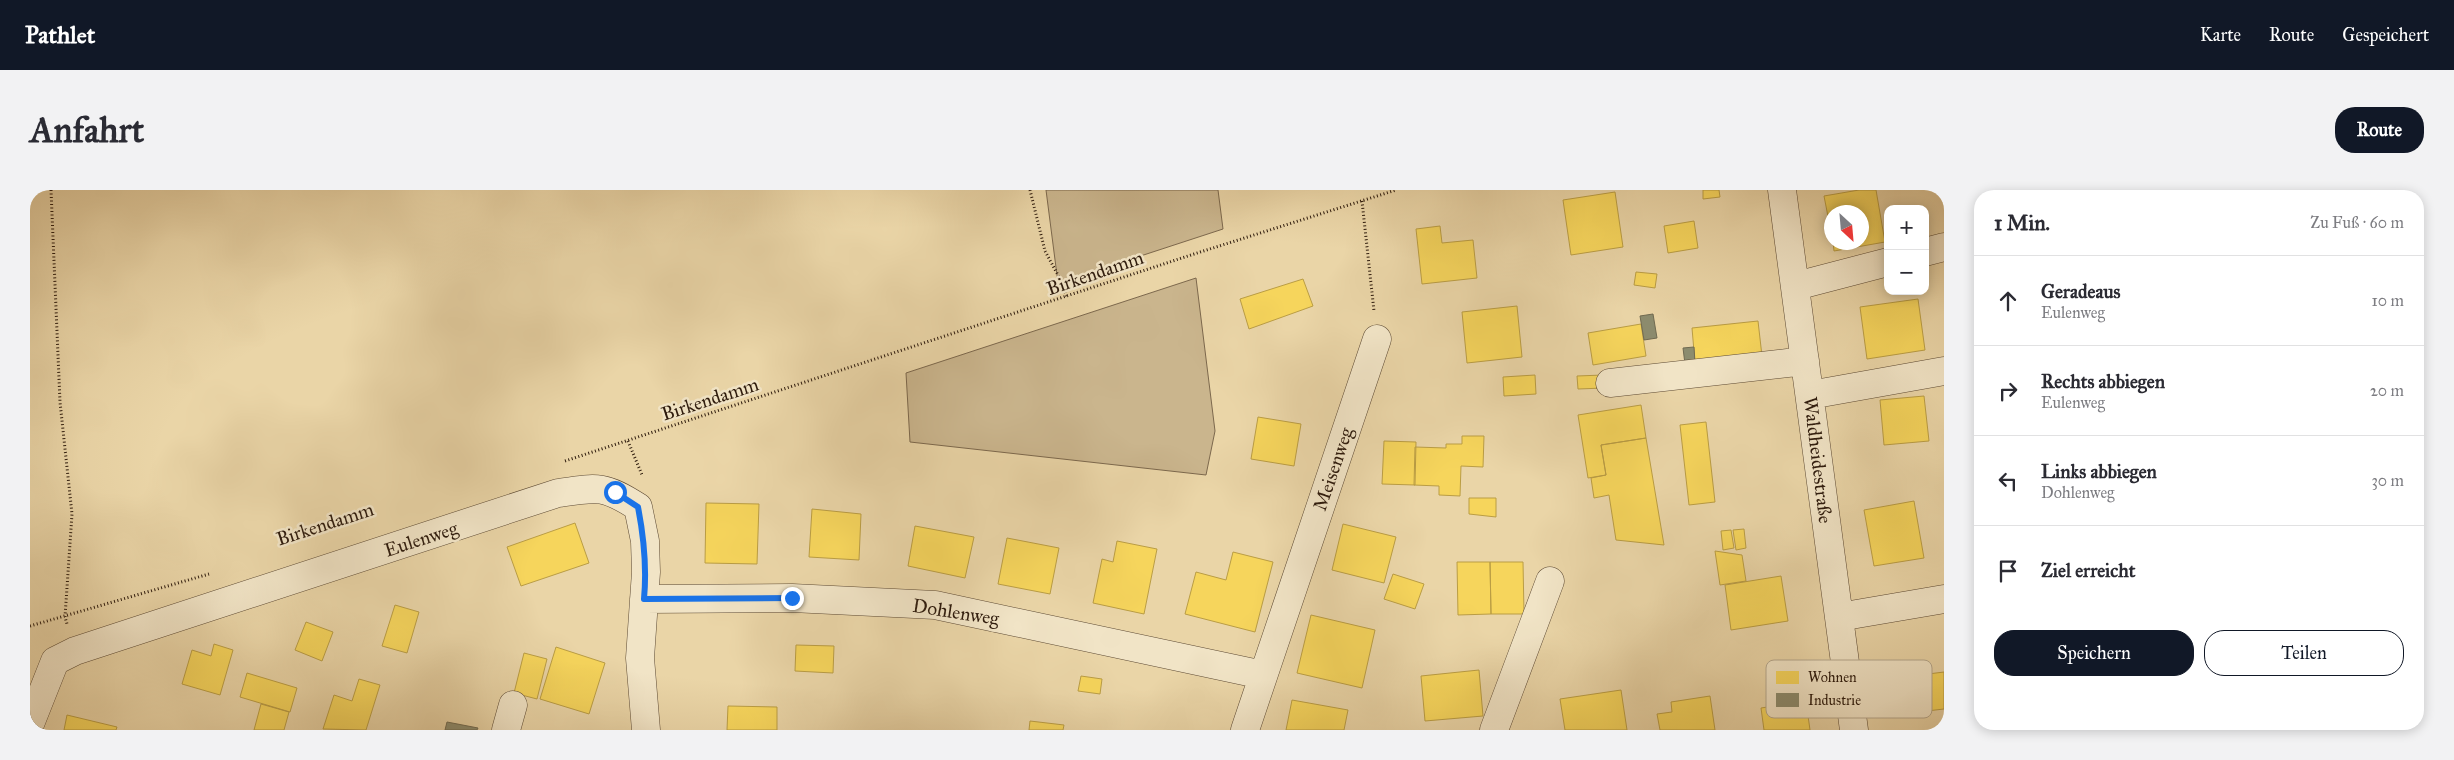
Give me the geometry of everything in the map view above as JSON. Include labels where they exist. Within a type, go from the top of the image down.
[{"type":"street","name":"Waldheidestraße","points":[[1782,190],[1845,660]]},
{"type":"street","points":[[1929,251],[1944,247]]},
{"type":"street","points":[[1796,286],[1884,263]]},
{"type":"street","name":"Meisenweg","points":[[1245,730],[1377,339]]},
{"type":"street","points":[[1610,383],[1805,361]]},
{"type":"street","points":[[1810,395],[1944,371]]},
{"type":"street","name":"Eulenweg","points":[[30,724],[55,661],[75,651],[558,493],[597,487],[615,492],[638,507],[646,557],[640,658],[646,730]]},
{"type":"street","points":[[1494,730],[1550,581]]},
{"type":"street","name":"Dohlenweg","points":[[644,599],[792,598],[935,605],[1263,674]]},
{"type":"street","points":[[1839,617],[1944,599]]},
{"type":"path","points":[[51,190],[60,402],[72,514],[65,617]]},
{"type":"path","points":[[1030,190],[1045,251],[1060,277],[1067,297]]},
{"type":"path","name":"Birkendamm","points":[[562,462],[1194,254],[1396,190]]},
{"type":"path","points":[[1362,201],[1377,339]]},
{"type":"path","points":[[30,626],[215,573]]},
{"type":"shaded area","points":[[1046,190],[1218,190],[1223,229],[1058,283]]},
{"type":"shaded area","points":[[1196,278],[1215,431],[1206,475],[910,442],[906,373]]},
{"type":"building: Wohnen","points":[[1703,190],[1719,190],[1720,197],[1703,199]]},
{"type":"building: Wohnen","points":[[1859,190],[1876,190],[1884,242],[1869,245],[1869,205],[1826,205],[1824,196]]},
{"type":"building: Wohnen","points":[[1615,192],[1623,247],[1571,255],[1563,200]]},
{"type":"building: Wohnen","points":[[1694,221],[1698,248],[1668,253],[1664,226]]},
{"type":"building: Wohnen","points":[[1440,226],[1442,243],[1473,240],[1477,278],[1422,284],[1416,229]]},
{"type":"building: Wohnen","points":[[1636,272],[1657,274],[1655,288],[1634,285]]},
{"type":"building: Wohnen","points":[[1303,279],[1313,306],[1249,329],[1240,299]]},
{"type":"building: Wohnen","points":[[1918,299],[1925,350],[1867,359],[1860,307]]},
{"type":"building: Wohnen","points":[[1517,306],[1522,357],[1467,363],[1462,312]]},
{"type":"building: Wohnen","points":[[1758,321],[1762,356],[1695,363],[1692,328]]},
{"type":"building: Wohnen","points":[[1641,324],[1646,356],[1593,365],[1588,333]]},
{"type":"building: Wohnen","points":[[1535,375],[1536,394],[1504,396],[1503,377]]},
{"type":"building: Wohnen","points":[[1603,375],[1604,388],[1578,389],[1577,376]]},
{"type":"building: Wohnen","points":[[1924,396],[1929,441],[1884,445],[1880,400]]},
{"type":"building: Wohnen","points":[[1641,405],[1646,438],[1601,445],[1606,475],[1588,478],[1578,415]]},
{"type":"building: Wohnen","points":[[1258,417],[1301,424],[1294,466],[1251,459]]},
{"type":"building: Wohnen","points":[[1706,422],[1715,502],[1689,505],[1680,425]]},
{"type":"building: Wohnen","points":[[1462,436],[1484,436],[1483,467],[1461,466],[1460,496],[1439,495],[1439,486],[1414,485],[1415,447],[1446,448],[1446,444],[1462,444]]},
{"type":"building: Wohnen","points":[[1646,438],[1664,545],[1616,540],[1609,495],[1594,498],[1591,478],[1606,475],[1601,445]]},
{"type":"building: Wohnen","points":[[1384,441],[1416,442],[1415,485],[1382,484]]},
{"type":"building: Wohnen","points":[[1469,498],[1496,498],[1496,517],[1469,514]]},
{"type":"building: Wohnen","points":[[1914,501],[1924,558],[1874,566],[1864,510]]},
{"type":"building: Wohnen","points":[[706,503],[759,504],[757,564],[705,563]]},
{"type":"building: Wohnen","points":[[812,509],[861,514],[859,560],[809,557]]},
{"type":"building: Wohnen","points":[[575,523],[589,563],[521,586],[507,547]]},
{"type":"building: Wohnen","points":[[1343,524],[1396,537],[1384,583],[1332,570]]},
{"type":"building: Wohnen","points":[[915,526],[974,537],[965,578],[908,566]]},
{"type":"building: Wohnen","points":[[1744,529],[1746,548],[1736,550],[1733,530]]},
{"type":"building: Wohnen","points":[[1731,530],[1734,548],[1723,550],[1721,531]]},
{"type":"building: Wohnen","points":[[1007,538],[1059,548],[1050,594],[998,584]]},
{"type":"building: Wohnen","points":[[1117,541],[1157,549],[1144,614],[1093,603],[1102,559],[1113,562]]},
{"type":"building: Wohnen","points":[[1715,551],[1742,555],[1746,581],[1720,585]]},
{"type":"building: Wohnen","points":[[1233,552],[1273,562],[1255,632],[1185,614],[1196,572],[1226,580]]},
{"type":"building: Wohnen","points":[[1457,562],[1490,562],[1491,614],[1458,615]]},
{"type":"building: Wohnen","points":[[1490,562],[1523,562],[1524,614],[1491,614]]},
{"type":"building: Wohnen","points":[[1393,574],[1424,584],[1415,609],[1384,599]]},
{"type":"building: Wohnen","points":[[1781,576],[1788,621],[1731,630],[1725,585]]},
{"type":"building: Wohnen","points":[[395,605],[419,612],[407,653],[382,646]]},
{"type":"building: Wohnen","points":[[1311,615],[1375,630],[1362,688],[1297,673]]},
{"type":"building: Wohnen","points":[[306,622],[333,632],[322,661],[295,650]]},
{"type":"building: Wohnen","points":[[214,644],[233,650],[220,695],[182,684],[192,650],[211,656]]},
{"type":"building: Wohnen","points":[[796,645],[834,646],[833,673],[795,671]]},
{"type":"building: Wohnen","points":[[556,647],[605,663],[589,714],[540,699]]},
{"type":"building: Wohnen","points":[[524,653],[547,659],[537,699],[514,693]]},
{"type":"building: Wohnen","points":[[1479,670],[1483,716],[1425,721],[1421,676]]},
{"type":"building: Wohnen","points":[[1944,672],[1944,709],[1932,710],[1932,674]]},
{"type":"building: Wohnen","points":[[247,673],[297,688],[290,712],[240,697]]},
{"type":"building: Wohnen","points":[[1081,676],[1102,679],[1100,694],[1078,691]]},
{"type":"building: Wohnen","points":[[359,679],[380,685],[366,730],[323,729],[334,695],[352,701]]},
{"type":"building: Wohnen","points":[[1621,690],[1627,730],[1565,730],[1560,699]]},
{"type":"building: Wohnen","points":[[1710,696],[1715,730],[1660,730],[1657,714],[1672,712],[1671,702]]},
{"type":"building: Wohnen","points":[[1292,700],[1348,710],[1344,730],[1286,730]]},
{"type":"building: Wohnen","points":[[261,704],[289,712],[284,730],[254,730]]},
{"type":"building: Wohnen","points":[[728,706],[777,707],[777,730],[727,730]]},
{"type":"building: Wohnen","points":[[1766,707],[1766,718],[1808,718],[1810,730],[1764,730],[1761,708]]},
{"type":"building: Wohnen","points":[[67,715],[117,727],[116,730],[64,730]]},
{"type":"building: Wohnen","points":[[1030,721],[1064,725],[1063,730],[1029,730]]},
{"type":"building: Industrie","points":[[1653,314],[1657,338],[1644,340],[1640,316]]},
{"type":"building: Industrie","points":[[1694,347],[1695,363],[1685,364],[1683,348]]},
{"type":"building: Industrie","points":[[447,722],[478,728],[477,730],[445,730]]},
{"type":"route","points":[[615,492],[638,507],[644,541],[646,572],[644,599],[792,598]]}]
